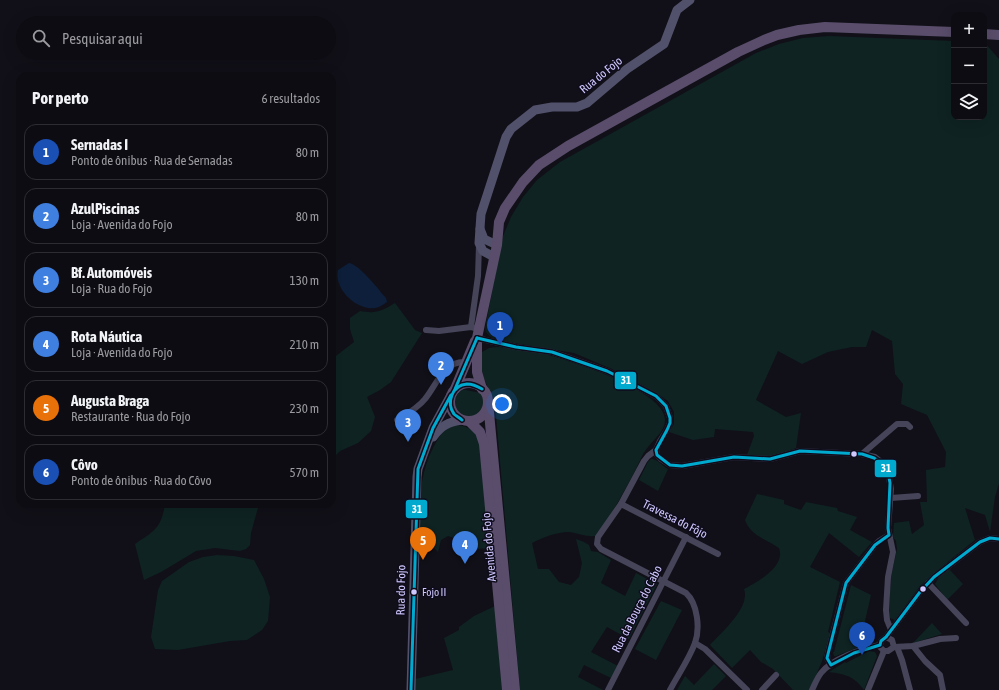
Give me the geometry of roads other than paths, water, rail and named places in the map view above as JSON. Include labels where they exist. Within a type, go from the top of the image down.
[{"type":"main road","name":"Rua do Fojo","points":[[479,243],[482,214],[501,151],[506,137],[512,128],[535,110],[552,106],[578,106],[587,103],[627,69],[664,44],[677,10],[690,0]]},
{"type":"main road","points":[[497,244],[499,222],[505,208],[523,182],[539,165],[568,146],[751,45],[788,32],[825,27],[951,32]]},
{"type":"main road","points":[[453,392],[466,362],[497,244],[508,215],[530,180],[544,167],[574,148],[741,55],[782,38],[831,31],[951,37]]},
{"type":"main road","points":[[987,34],[999,35]]},
{"type":"main road","points":[[987,38],[999,39]]},
{"type":"main road","points":[[480,228],[484,239],[497,244]]},
{"type":"main road","points":[[479,243],[483,251],[494,257]]},
{"type":"main road","name":"Avenida do Fojo","points":[[475,331],[477,372],[488,402],[515,690]]},
{"type":"main road","points":[[453,392],[465,384],[471,384],[482,389]]},
{"type":"main road","name":"Rua do Fojo","points":[[411,690],[418,469],[433,428],[453,392]]},
{"type":"main road","name":"Avenida do Fojo","points":[[453,392],[450,407],[456,417],[465,421],[480,432],[484,444],[507,690]]},
{"type":"main road","points":[[465,421],[475,420],[484,413],[488,402]]},
{"type":"main road","name":"Rua do Fojo","points":[[428,445],[444,425],[452,422],[465,421]]},
{"type":"street","points":[[475,331],[479,243]]},
{"type":"street","points":[[426,330],[475,331],[516,347],[552,352],[607,371],[648,391],[662,401],[666,406],[670,418],[668,430],[656,450],[644,461],[622,504],[598,537],[597,544],[600,549],[686,593],[692,600],[697,624],[695,643],[670,690]]},
{"type":"street","points":[[397,420],[425,399],[437,379],[445,371],[456,363],[466,362]]},
{"type":"street","points":[[862,454],[897,424],[907,424],[910,426]]},
{"type":"street","points":[[656,450],[657,455],[661,459],[666,463],[676,466],[734,457],[770,459],[800,451],[862,454],[875,457],[885,466],[890,479],[891,498],[888,520],[889,535],[893,552],[888,577],[886,610],[887,620],[892,630]]},
{"type":"street","points":[[891,498],[918,496]]},
{"type":"street","name":"Travessa do Fôjo","points":[[622,504],[718,554]]},
{"type":"street","points":[[831,665],[827,658],[846,582],[875,545],[889,535]]},
{"type":"street","name":"Rua da Bouça do Cabo","points":[[608,690],[686,538]]},
{"type":"street","points":[[868,690],[882,648],[882,639],[892,630],[928,583],[946,567],[980,542],[990,538],[999,538]]},
{"type":"street","points":[[928,583],[966,623]]},
{"type":"street","points":[[886,637],[892,640],[902,660],[910,690]]},
{"type":"street","points":[[812,690],[820,674],[831,665],[866,648],[882,648],[891,650],[895,647],[913,646],[940,638],[956,638]]},
{"type":"street","points":[[695,643],[705,649],[747,690]]},
{"type":"street","points":[[913,646],[925,661],[940,675],[943,690]]},
{"type":"street","points":[[762,690],[776,675]]},
{"type":"water","points":[[349,263],[353,264],[369,278],[386,298],[387,302],[379,307],[371,308],[363,307],[349,298],[339,285],[338,270]]},
{"type":"place","name":"Sernadas I","points":[[500,345]]},
{"type":"place","name":"AzulPiscinas","points":[[441,385]]},
{"type":"place","name":"Bf. Automóveis","points":[[408,442]]},
{"type":"place","name":"Augusta Braga","points":[[423,560]]},
{"type":"place","name":"Rota Náutica","points":[[465,564]]},
{"type":"place","name":"Fojo II","points":[[414,592]]},
{"type":"place","name":"Côvo","points":[[862,655]]}]
